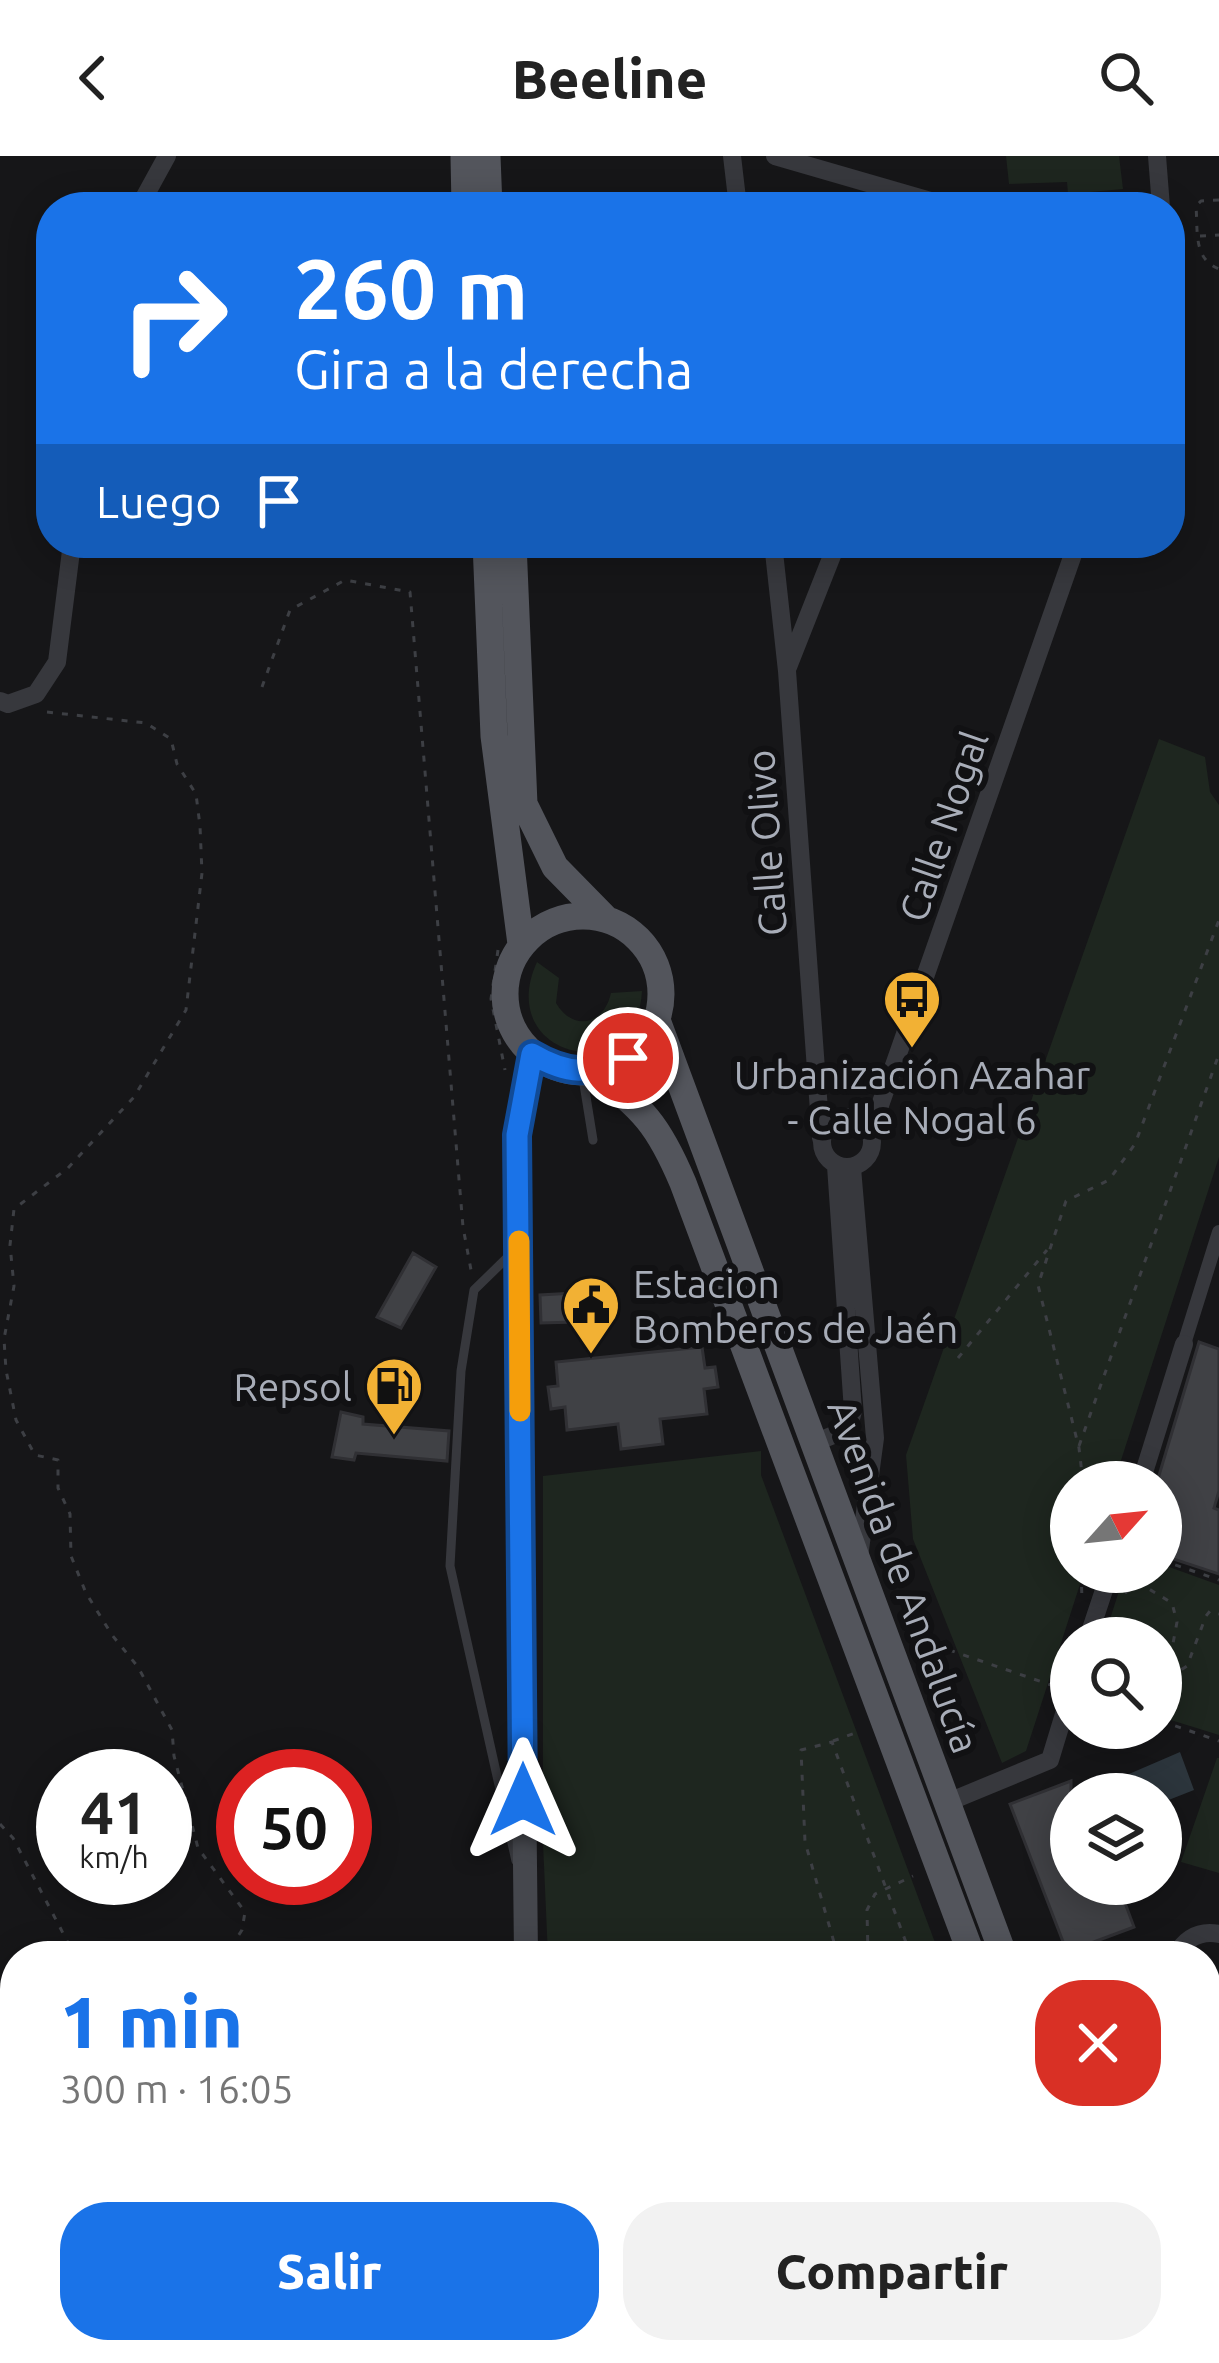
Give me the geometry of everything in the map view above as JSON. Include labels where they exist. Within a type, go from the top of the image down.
[{"type":"main road","points":[[464,156],[465,192]]},
{"type":"main road","points":[[487,156],[488,192]]},
{"type":"main road","points":[[487,558],[494,736],[521,944]]},
{"type":"main road","points":[[514,558],[524,804],[555,867],[606,919]]},
{"type":"main road","points":[[583,915],[606,919],[628,930],[658,970],[657,1019],[646,1041],[628,1058],[588,1072],[556,1068],[532,1054],[516,1036],[507,1013],[507,977],[521,944],[538,928],[583,915]]},
{"type":"main road","name":"Avenida de Andalucía","points":[[657,1019],[998,1941]]},
{"type":"main road","points":[[526,1941],[517,1135],[532,1054]]},
{"type":"main road","name":"Avenida de Andalucía","points":[[588,1072],[642,1108],[664,1137],[966,1941]]},
{"type":"street","points":[[147,192],[167,156]]},
{"type":"street","points":[[732,156],[736,192]]},
{"type":"street","points":[[775,156],[899,192]]},
{"type":"street","points":[[1157,156],[1160,192]]},
{"type":"street","points":[[9,701],[35,694],[57,662],[71,558]]},
{"type":"street","name":"Calle Olivo","points":[[775,558],[821,1138]]},
{"type":"street","points":[[787,671],[831,558]]},
{"type":"street","name":"Calle Nogal","points":[[871,1130],[1072,558]]},
{"type":"street","points":[[843,1167],[866,1161],[873,1147],[871,1130],[860,1119],[844,1116],[829,1123],[821,1138],[824,1154],[843,1167],[875,1438],[858,1562]]},
{"type":"street","points":[[814,1443],[848,1429],[854,1412],[843,1167]]},
{"type":"street","points":[[1148,1461],[1219,1232]]},
{"type":"street","points":[[946,1803],[1050,1760],[1053,1749]]},
{"type":"street","points":[[1187,1941],[1200,1934],[1219,1934]]},
{"type":"lane","points":[[588,1072],[593,1140]]},
{"type":"lane","points":[[518,1246],[474,1290],[461,1371],[450,1566],[524,1892]]},
{"type":"path","points":[[1219,200],[1196,206],[1200,256],[1205,264],[1219,269]]},
{"type":"path","points":[[1198,236],[1219,235]]},
{"type":"path","points":[[262,688],[290,610],[345,580],[410,592],[464,1227],[474,1290]]},
{"type":"path","points":[[9,701],[43,712],[146,723],[171,739],[178,764],[196,794],[202,873],[186,1010],[134,1097],[68,1168],[14,1209],[10,1245],[14,1286],[4,1340],[16,1420],[34,1455],[58,1460],[58,1488],[70,1514],[71,1556],[86,1593],[138,1667],[172,1730],[198,1848],[245,1912],[235,1941]]},
{"type":"path","points":[[1081,1461],[1038,1285],[1066,1201],[1109,1180],[1135,1144],[1219,920]]},
{"type":"path","points":[[1079,1448],[1219,1054]]},
{"type":"path","points":[[958,1358],[1048,1249]]},
{"type":"path","points":[[1182,1567],[1219,1580]]},
{"type":"path","points":[[1121,1597],[1139,1583],[1172,1604],[1177,1622],[1169,1665],[1178,1672],[1187,1666],[1206,1616],[1210,1611],[1219,1614]]},
{"type":"path","points":[[1080,1593],[1080,1598]]},
{"type":"path","points":[[949,1650],[1050,1684]]},
{"type":"path","points":[[1182,1728],[1219,1741]]},
{"type":"path","points":[[834,1941],[806,1842],[801,1750],[861,1731]]},
{"type":"path","points":[[832,1742],[905,1941]]},
{"type":"path","points":[[0,1824],[13,1838],[67,1941]]},
{"type":"path","points":[[868,1941],[867,1910],[875,1894],[916,1876]]},
{"type":"shaded area","points":[[1006,156],[1119,156],[1123,189],[1068,192],[1067,182],[1009,184]]},
{"type":"shaded area","points":[[1159,739],[1205,757],[1210,792],[1219,805],[1219,1157],[1121,1461],[1050,1461],[1050,1593],[1077,1593],[1069,1617],[1050,1617],[1050,1677],[1026,1751],[1002,1763],[913,1539],[906,1455]]},
{"type":"shaded area","points":[[537,962],[559,978],[556,1003],[579,1021],[602,1012],[611,993],[642,991],[634,1022],[617,1042],[595,1051],[571,1050],[550,1040],[534,1021],[529,995]]},
{"type":"shaded area","points":[[761,1451],[761,1475],[934,1941],[547,1941],[543,1476]]},
{"type":"shaded area","points":[[1182,1572],[1219,1585],[1219,1735],[1182,1724],[1182,1617],[1111,1617],[1118,1593],[1182,1593]]},
{"type":"shaded area","points":[[1180,1752],[1194,1790],[1182,1795],[1182,1773],[1131,1773]]},
{"type":"shaded area","points":[[1217,1758],[1219,1758],[1219,1873],[1182,1859]]},
{"type":"building","points":[[413,1253],[436,1267],[401,1328],[377,1317]]},
{"type":"building","points":[[574,1293],[576,1322],[541,1323],[540,1295]]},
{"type":"building","points":[[1199,1342],[1219,1349],[1219,1491],[1214,1508],[1219,1510],[1219,1574],[1182,1562],[1182,1461],[1163,1461]]},
{"type":"building","points":[[702,1347],[705,1368],[715,1367],[718,1387],[704,1389],[707,1414],[660,1419],[663,1444],[621,1449],[618,1424],[567,1430],[565,1407],[551,1409],[548,1387],[558,1386],[556,1362]]},
{"type":"building","points":[[341,1412],[363,1417],[363,1424],[449,1431],[447,1461],[356,1453],[354,1460],[332,1457]]},
{"type":"building","points":[[1050,1789],[1050,1905],[1126,1905],[1134,1927],[1096,1941],[1063,1941],[1010,1804]]},
{"type":"slow traffic","points":[[519,1241],[520,1411]]},
{"type":"place","name":"Urbanización Azahar - Calle Nogal 6","points":[[912,1050]]},
{"type":"place","name":"Estacion Bomberos de Jaén","points":[[591,1356]]},
{"type":"place","name":"Repsol","points":[[394,1437]]},
{"type":"route","points":[[523,1800],[517,1135],[532,1054],[556,1068],[582,1072],[607,1069],[628,1058]]}]
